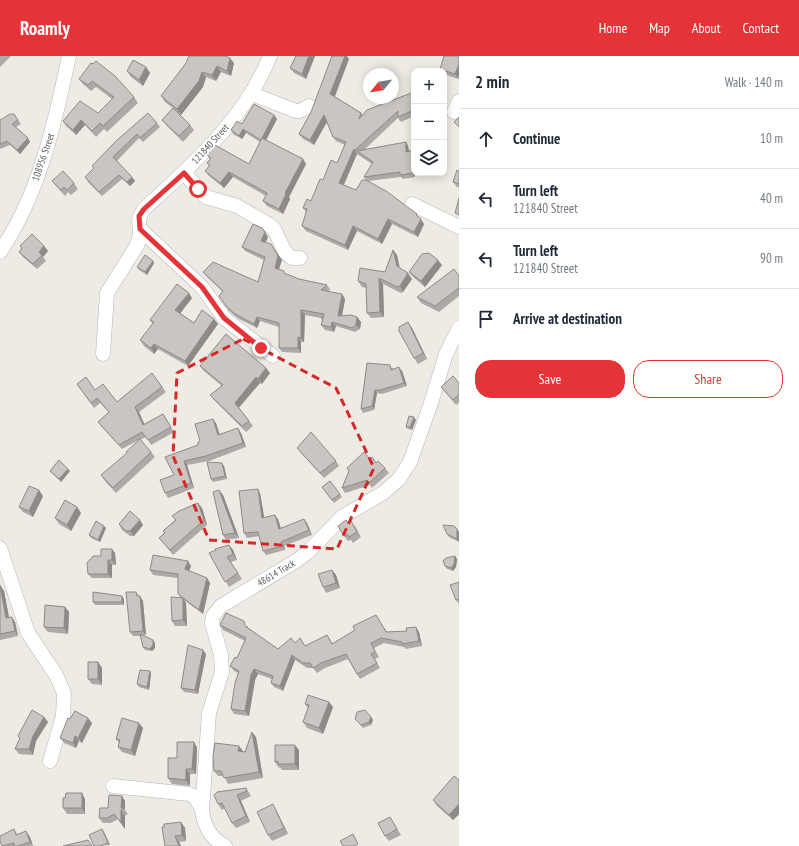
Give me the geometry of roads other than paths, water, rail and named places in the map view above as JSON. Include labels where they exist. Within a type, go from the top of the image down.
[{"type":"street","name":"108956 Street","points":[[0,252],[20,217],[38,174],[55,123],[69,56]]},
{"type":"street","name":"121840 Street","points":[[103,354],[106,293],[139,241],[139,216],[144,209],[184,173],[219,136],[252,94],[261,78],[270,56]]},
{"type":"street","points":[[252,94],[296,111],[300,111],[309,106]]},
{"type":"street","points":[[184,173],[206,197],[237,206],[268,224],[274,229],[285,252],[292,258],[300,258]]},
{"type":"street","points":[[412,204],[459,226]]},
{"type":"street","points":[[140,229],[202,287],[224,318],[273,356]]},
{"type":"street","name":"48614 Track","points":[[225,846],[210,835],[203,820],[202,810],[208,725],[222,665],[220,648],[213,630],[213,616],[221,606],[296,561],[308,552],[342,517],[383,493],[399,479],[410,462],[430,406],[446,354],[459,328]]},
{"type":"street","points":[[0,548],[28,633],[56,675],[64,693],[63,716],[50,761]]},
{"type":"street","points":[[113,786],[189,794],[195,797],[202,810]]}]
